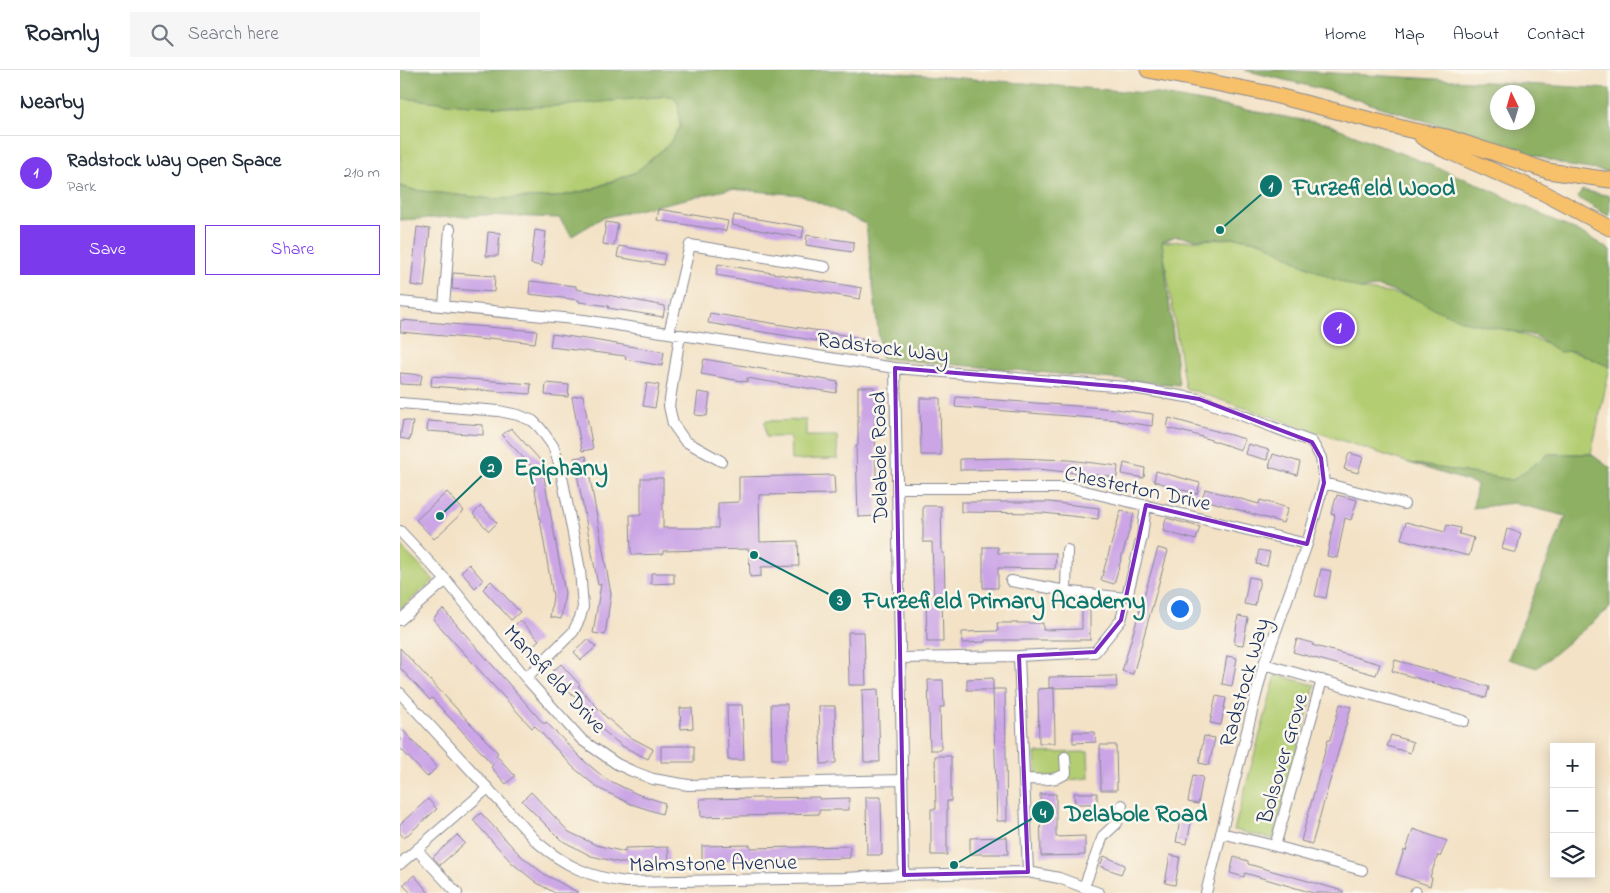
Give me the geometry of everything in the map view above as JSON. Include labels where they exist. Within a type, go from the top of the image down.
[{"type":"highway","points":[[1148,70],[1266,93],[1410,130],[1447,137],[1548,171],[1610,180]]},
{"type":"highway","points":[[1410,130],[1442,149],[1544,193],[1610,228]]},
{"type":"street","points":[[444,306],[450,228]]},
{"type":"street","points":[[721,461],[685,441],[673,424],[669,406],[675,334],[690,245],[825,267]]},
{"type":"street","name":"Radstock Way","points":[[400,302],[584,320],[895,368],[1126,387],[1199,399],[1312,442],[1322,458],[1324,484],[1307,544],[1264,664],[1206,893]]},
{"type":"street","name":"Delabole Road","points":[[895,368],[904,875]]},
{"type":"street","points":[[400,403],[499,411],[518,415],[533,421],[553,446],[560,466],[579,561],[583,589],[583,607],[577,626],[567,639],[526,678]]},
{"type":"street","points":[[1324,484],[1404,504]]},
{"type":"street","name":"Chesterton Drive","points":[[898,488],[1072,488],[1307,544]]},
{"type":"street","points":[[900,658],[1019,656],[1095,652],[1120,620],[1142,537],[1146,505]]},
{"type":"street","name":"Mansfield Drive","points":[[400,531],[446,580],[526,678],[582,740],[617,764],[654,779],[688,785],[902,780]]},
{"type":"street","points":[[1066,591],[1067,550]]},
{"type":"street","points":[[400,620],[446,580]]},
{"type":"street","points":[[1011,581],[1066,591],[1126,598]]},
{"type":"street","points":[[1019,656],[1028,872]]},
{"type":"street","name":"Bolsover Grove","points":[[1264,664],[1464,721]]},
{"type":"street","name":"Bolsover Grove","points":[[1275,846],[1322,680]]},
{"type":"street","name":"Malmstone Avenue","points":[[400,693],[537,842],[554,856],[588,874],[608,880],[626,882],[721,882],[1028,872],[1059,878],[1099,893]]},
{"type":"street","points":[[1024,779],[1057,778],[1062,776],[1066,772],[1065,757]]},
{"type":"street","points":[[400,864],[488,788]]},
{"type":"street","points":[[1084,887],[1103,836],[1117,824],[1122,805]]},
{"type":"street","name":"Bolsover Grove","points":[[1221,833],[1362,870]]},
{"type":"street","points":[[417,850],[457,893]]},
{"type":"highlighted area","points":[[895,368],[1126,387],[1199,399],[1312,442],[1321,458],[1324,483],[1307,544],[1146,505],[1121,620],[1095,652],[1019,656],[1028,872],[904,875]]},
{"type":"green space","points":[[400,70],[863,70],[1158,94],[1330,125],[1478,184],[1589,237],[1610,250],[1610,367],[1574,351],[1559,352],[1536,336],[1467,322],[1441,312],[1409,296],[1378,287],[1360,289],[1302,264],[1263,242],[1238,238],[1195,239],[1176,236],[1162,242],[1179,385],[881,358],[866,224],[802,195],[730,189],[602,218],[572,236],[559,218],[484,215],[400,220],[400,186],[414,190],[492,199],[556,197],[590,190],[636,172],[669,144],[680,127],[678,102],[671,96],[545,107],[464,105],[400,98]]},
{"type":"green space","points":[[1244,70],[1280,70],[1610,89],[1610,172],[1569,166],[1333,92]]},
{"type":"green space","points":[[671,96],[678,102],[680,127],[669,144],[636,172],[588,190],[556,197],[492,199],[414,190],[400,186],[400,98],[477,106],[524,107]]},
{"type":"green space","points":[[1582,190],[1610,196],[1610,217],[1578,198]]},
{"type":"green space","points":[[1238,238],[1263,242],[1302,264],[1360,289],[1409,296],[1596,360],[1610,367],[1591,454],[1549,454],[1513,480],[1409,463],[1185,388],[1162,242]]},
{"type":"green space","points":[[806,420],[806,436],[837,436],[838,459],[791,460],[790,437],[766,437],[765,421]]},
{"type":"green space","points":[[1549,454],[1591,454],[1610,468],[1610,608],[1537,668],[1508,659],[1566,516],[1513,503],[1473,508],[1477,484],[1409,463],[1513,480]]},
{"type":"green space","points":[[400,546],[434,580],[400,609]]},
{"type":"green space","points":[[1276,675],[1315,685],[1273,839],[1234,830]]},
{"type":"green space","points":[[1088,752],[1089,778],[1037,783],[1035,753]]},
{"type":"building","points":[[659,209],[728,221],[726,231],[657,220]]},
{"type":"building","points":[[734,215],[804,227],[802,238],[732,225]]},
{"type":"building","points":[[606,222],[618,224],[614,246],[603,244]]},
{"type":"building","points":[[417,227],[430,229],[424,287],[411,285]]},
{"type":"building","points":[[535,230],[546,232],[542,266],[531,264]]},
{"type":"building","points":[[488,232],[500,233],[498,256],[486,256]]},
{"type":"building","points":[[807,235],[854,242],[852,252],[806,245]]},
{"type":"building","points":[[619,246],[665,254],[663,265],[617,257]]},
{"type":"building","points":[[718,264],[862,288],[860,299],[716,275]]},
{"type":"building","points":[[453,273],[495,276],[494,292],[452,289]]},
{"type":"building","points":[[530,281],[576,286],[576,289],[665,306],[663,317],[608,308],[609,306],[579,302],[579,300],[529,294]]},
{"type":"building","points":[[710,313],[875,341],[873,350],[708,323]]},
{"type":"building","points":[[401,320],[537,331],[535,343],[489,338],[489,340],[400,332]]},
{"type":"building","points":[[552,334],[664,352],[662,366],[625,359],[626,356],[550,347]]},
{"type":"building","points":[[704,359],[838,382],[836,393],[747,378],[747,382],[701,374]]},
{"type":"building","points":[[400,373],[422,375],[420,385],[400,384]]},
{"type":"building","points":[[432,376],[531,384],[530,394],[431,386]]},
{"type":"building","points":[[546,383],[569,385],[568,397],[545,395]]},
{"type":"building","points":[[647,383],[659,385],[655,408],[643,406]]},
{"type":"building","points":[[858,387],[874,387],[877,516],[858,517],[856,446],[858,446]]},
{"type":"building","points":[[698,392],[710,394],[707,416],[695,415]]},
{"type":"building","points":[[583,395],[593,449],[582,451],[572,397]]},
{"type":"building","points":[[956,397],[1116,409],[1153,414],[1152,426],[1118,420],[955,407]]},
{"type":"building","points":[[920,398],[940,398],[941,455],[921,455]]},
{"type":"building","points":[[1169,418],[1245,439],[1241,450],[1193,434],[1167,428]]},
{"type":"building","points":[[403,420],[413,422],[410,440],[400,438]]},
{"type":"building","points":[[428,421],[483,425],[483,435],[427,431]]},
{"type":"building","points":[[511,428],[541,461],[565,593],[561,619],[550,617],[553,596],[531,466],[502,435]]},
{"type":"building","points":[[1248,444],[1269,450],[1267,460],[1245,454]]},
{"type":"building","points":[[1349,453],[1363,457],[1358,473],[1344,469]]},
{"type":"building","points":[[1273,454],[1300,462],[1297,475],[1269,467]]},
{"type":"building","points":[[586,456],[611,594],[605,635],[593,633],[601,584],[598,585],[574,458]]},
{"type":"building","points":[[1015,458],[1069,460],[1118,466],[1117,477],[1037,469],[960,470],[960,459]]},
{"type":"building","points":[[1124,463],[1145,468],[1144,478],[1122,474]]},
{"type":"building","points":[[1156,471],[1200,483],[1197,494],[1154,481]]},
{"type":"building","points":[[834,475],[835,494],[759,495],[760,542],[798,541],[799,566],[761,567],[761,576],[750,577],[749,549],[663,551],[663,554],[633,555],[631,552],[630,515],[641,515],[641,478],[663,478],[663,528],[718,528],[718,503],[739,502],[739,477]]},
{"type":"building","points":[[1205,489],[1259,504],[1260,500],[1288,508],[1283,523],[1202,499]]},
{"type":"building","points":[[447,492],[464,511],[434,539],[416,520]]},
{"type":"building","points":[[1337,495],[1357,500],[1351,520],[1345,518],[1337,558],[1327,556],[1335,515],[1331,514]]},
{"type":"building","points":[[961,502],[1049,502],[1099,508],[1098,519],[1043,513],[961,512]]},
{"type":"building","points":[[481,506],[497,523],[489,531],[473,514]]},
{"type":"building","points":[[923,506],[941,506],[945,594],[942,594],[943,642],[927,642],[926,603],[934,603],[932,542],[923,542]]},
{"type":"building","points":[[1121,510],[1134,514],[1114,584],[1101,580]]},
{"type":"building","points":[[1166,518],[1200,527],[1196,540],[1163,531]]},
{"type":"building","points":[[1406,522],[1445,532],[1447,525],[1460,528],[1459,534],[1474,538],[1469,556],[1401,539]]},
{"type":"building","points":[[1507,529],[1521,533],[1516,553],[1502,549]]},
{"type":"building","points":[[983,547],[998,547],[998,553],[1056,553],[1055,569],[998,568],[998,588],[983,588]]},
{"type":"building","points":[[1158,548],[1168,551],[1133,674],[1122,671]]},
{"type":"building","points":[[1259,550],[1270,552],[1267,566],[1256,564]]},
{"type":"building","points":[[469,564],[483,580],[475,588],[461,572]]},
{"type":"building","points":[[1321,569],[1331,571],[1326,598],[1315,596]]},
{"type":"building","points":[[651,573],[674,573],[674,583],[651,584]]},
{"type":"building","points":[[1249,577],[1260,579],[1255,606],[1244,604]]},
{"type":"building","points":[[491,581],[520,612],[511,620],[483,589]]},
{"type":"building","points":[[1082,603],[1090,603],[1090,640],[985,640],[985,642],[962,643],[962,632],[998,631],[997,623],[1043,623],[1043,630],[1082,629]]},
{"type":"building","points":[[443,609],[544,724],[546,722],[583,760],[606,779],[637,794],[665,803],[662,814],[631,804],[598,788],[574,768],[535,726],[532,728],[433,619]]},
{"type":"building","points":[[1238,616],[1248,618],[1243,645],[1234,644]]},
{"type":"building","points":[[520,620],[539,640],[530,648],[512,628]]},
{"type":"building","points":[[848,632],[864,632],[866,685],[849,685]]},
{"type":"building","points":[[588,639],[596,647],[581,660],[574,652]]},
{"type":"building","points":[[1297,639],[1380,664],[1376,675],[1293,652]]},
{"type":"building","points":[[400,648],[498,753],[496,755],[515,776],[506,784],[491,767],[493,765],[432,698],[430,700],[400,668]]},
{"type":"building","points":[[1227,656],[1237,658],[1232,686],[1222,684]]},
{"type":"building","points":[[1395,660],[1489,687],[1486,698],[1392,671]]},
{"type":"building","points":[[561,664],[606,717],[628,736],[653,749],[648,759],[622,746],[599,727],[552,672]]},
{"type":"building","points":[[1116,676],[1117,687],[1049,688],[1049,677]]},
{"type":"building","points":[[993,678],[993,690],[967,690],[967,679]]},
{"type":"building","points":[[928,680],[943,680],[944,707],[940,707],[941,750],[930,750]]},
{"type":"building","points":[[1054,688],[1055,743],[1039,743],[1038,689]]},
{"type":"building","points":[[878,689],[880,762],[864,762],[862,690]]},
{"type":"building","points":[[993,689],[1005,689],[1007,821],[997,821]]},
{"type":"building","points":[[1216,696],[1226,698],[1221,725],[1210,723]]},
{"type":"building","points":[[771,704],[787,704],[788,759],[772,759]]},
{"type":"building","points":[[1340,704],[1351,707],[1312,844],[1301,841],[1328,740],[1330,740]]},
{"type":"building","points":[[727,705],[742,705],[744,760],[728,760]]},
{"type":"building","points":[[819,706],[835,706],[836,763],[821,764]]},
{"type":"building","points":[[680,708],[692,708],[693,728],[681,729]]},
{"type":"building","points":[[400,727],[437,767],[427,777],[400,748]]},
{"type":"building","points":[[1073,732],[1095,732],[1096,742],[1073,743]]},
{"type":"building","points":[[1391,735],[1413,742],[1410,753],[1387,746]]},
{"type":"building","points":[[1204,736],[1215,738],[1209,765],[1199,763]]},
{"type":"building","points":[[1100,745],[1116,745],[1117,790],[1101,790]]},
{"type":"building","points":[[661,746],[694,746],[694,762],[661,762]]},
{"type":"building","points":[[935,756],[951,756],[951,801],[947,801],[947,855],[931,855],[931,809],[936,809]]},
{"type":"building","points":[[1193,775],[1203,777],[1198,804],[1188,802]]},
{"type":"building","points":[[531,792],[569,832],[596,845],[625,852],[625,848],[668,847],[669,862],[622,863],[591,856],[561,840],[522,801]]},
{"type":"building","points":[[1074,793],[1097,793],[1097,804],[1075,804]]},
{"type":"building","points":[[1040,794],[1056,794],[1056,837],[1085,836],[1085,855],[1041,856]]},
{"type":"building","points":[[819,797],[819,799],[849,798],[849,810],[819,810],[819,814],[701,817],[700,799]]},
{"type":"building","points":[[866,797],[881,797],[882,855],[867,855]]},
{"type":"building","points":[[428,799],[437,809],[404,838],[400,833],[400,824]]},
{"type":"building","points":[[481,813],[520,855],[544,874],[579,893],[555,893],[537,883],[512,863],[473,820]]},
{"type":"building","points":[[1181,815],[1192,817],[1187,844],[1176,842]]},
{"type":"building","points":[[1413,829],[1447,841],[1440,857],[1438,855],[1430,877],[1432,878],[1430,886],[1396,874]]},
{"type":"building","points":[[457,835],[465,843],[440,865],[433,857]]},
{"type":"building","points":[[1007,837],[1008,854],[970,854],[970,838]]},
{"type":"building","points":[[750,845],[750,848],[850,846],[850,858],[702,861],[702,846]]},
{"type":"building","points":[[1170,855],[1180,857],[1175,885],[1165,883]]},
{"type":"building","points":[[1104,856],[1125,865],[1121,874],[1100,866]]},
{"type":"building","points":[[1234,857],[1248,861],[1248,864],[1343,891],[1343,893],[1313,893],[1245,873],[1244,877],[1230,873]]},
{"type":"building","points":[[414,875],[429,893],[411,893],[403,885]]},
{"type":"place","name":"Furzefield Wood","points":[[1220,230]]},
{"type":"place","name":"Radstock Way Open Space","points":[[1339,328]]},
{"type":"place","name":"Epiphany","points":[[440,516]]},
{"type":"place","name":"Furzefield Primary Academy","points":[[754,555]]},
{"type":"place","name":"Delabole Road","points":[[954,865]]}]
